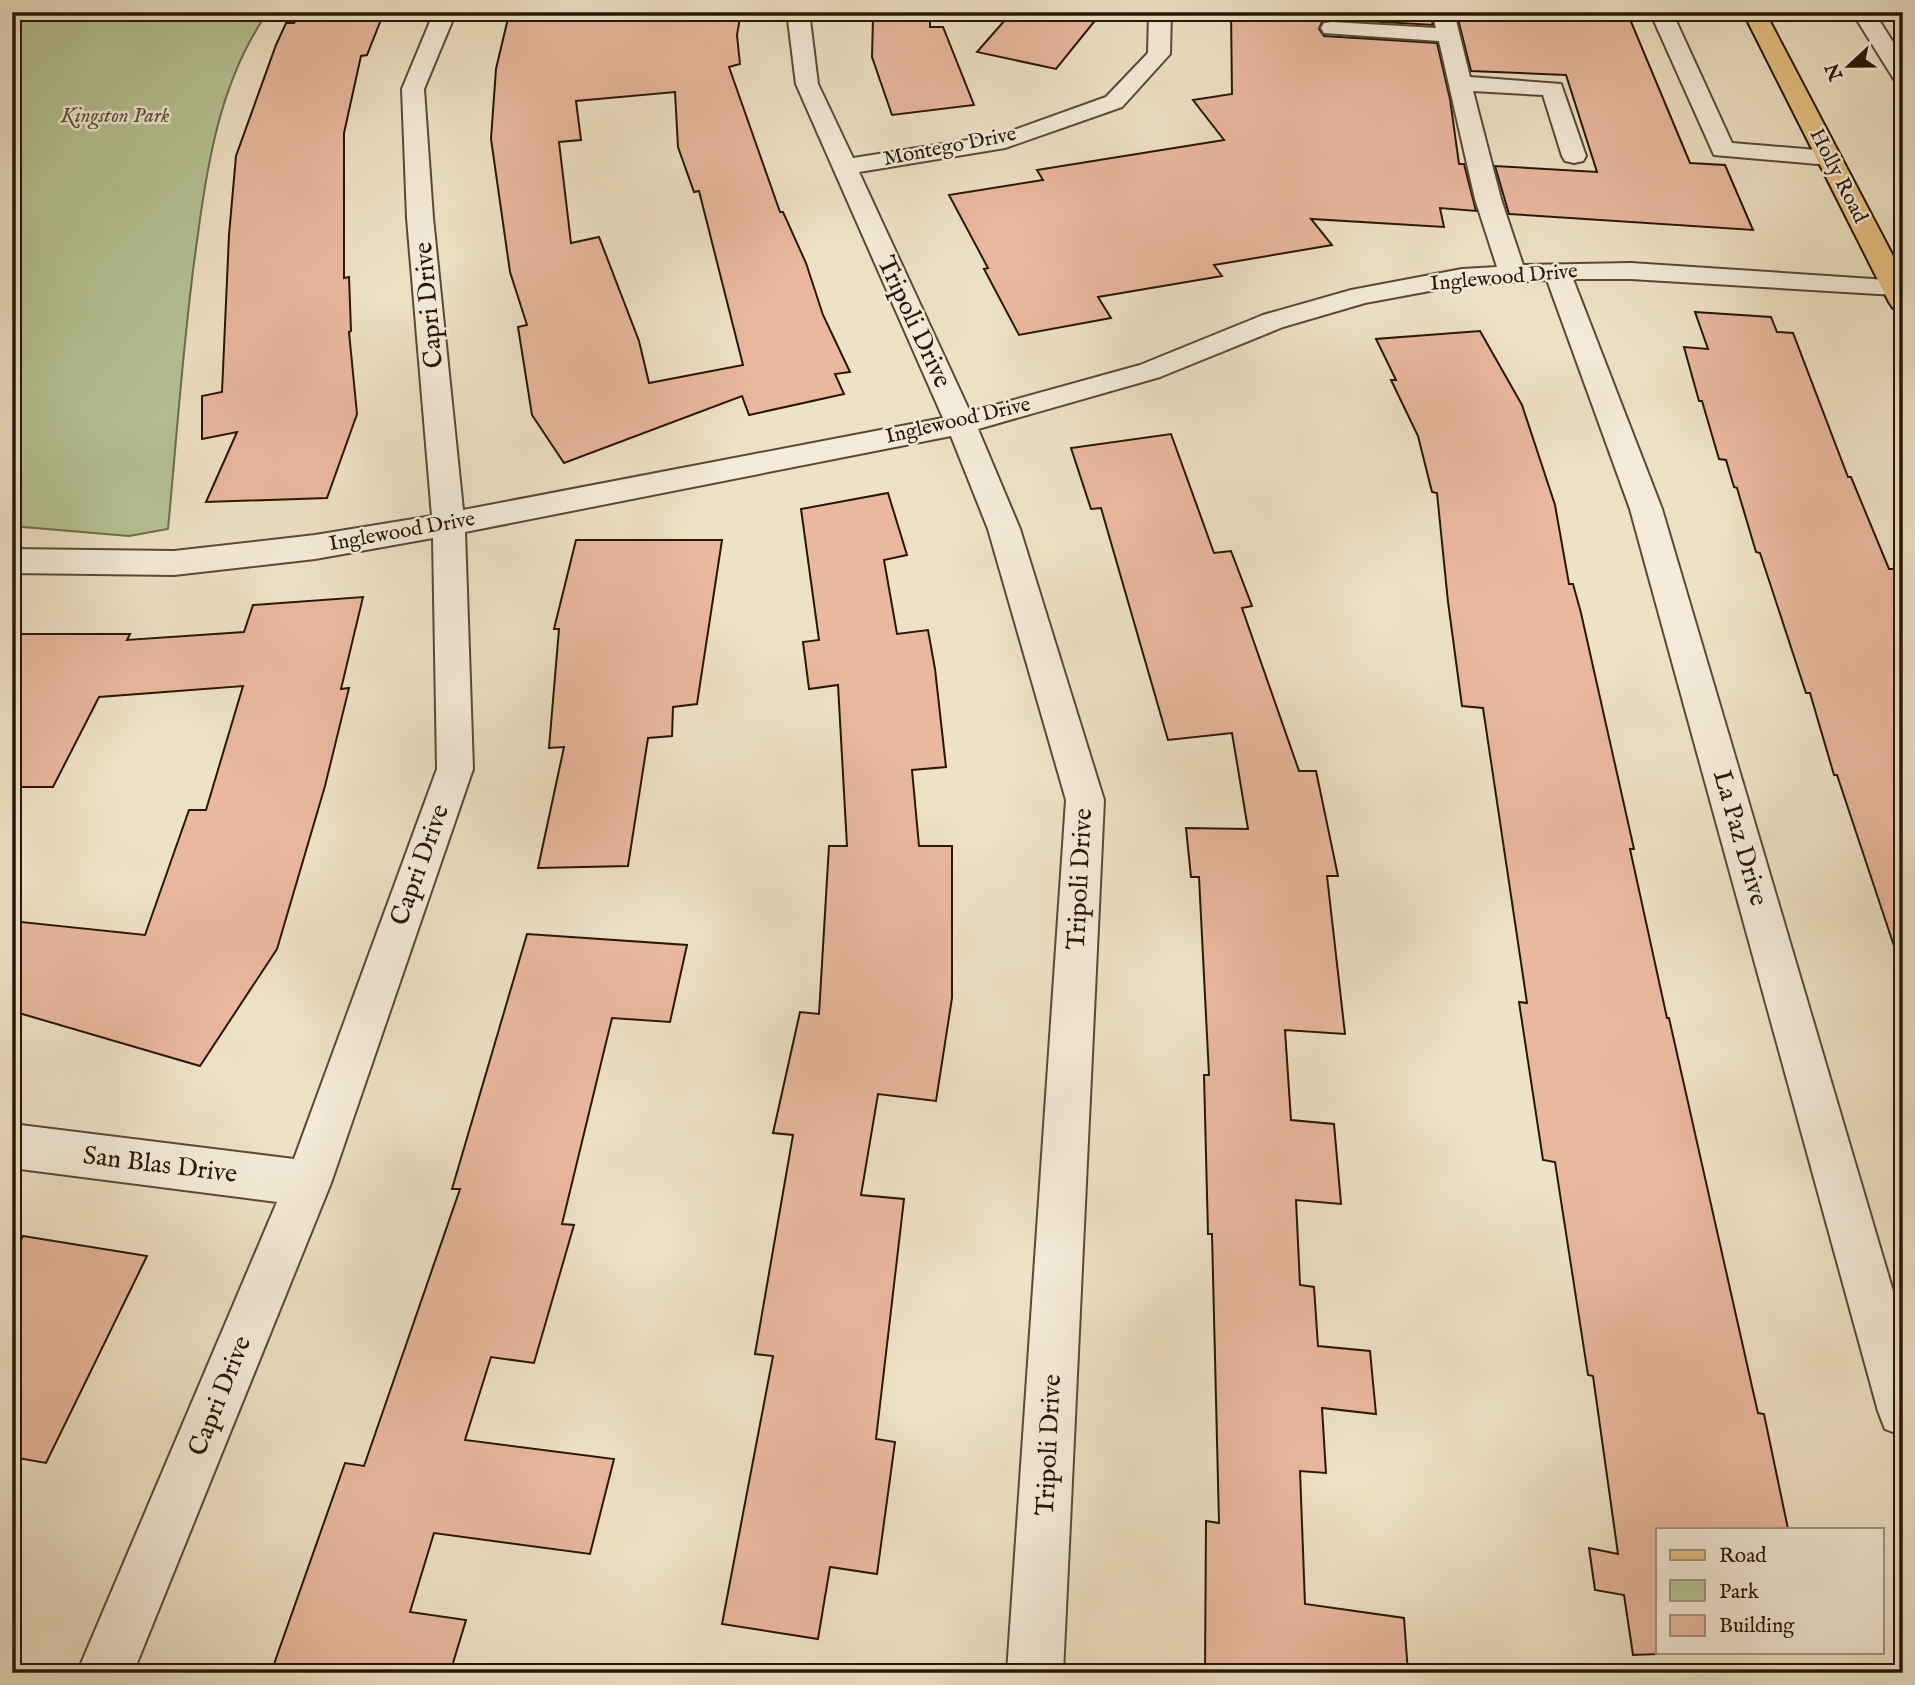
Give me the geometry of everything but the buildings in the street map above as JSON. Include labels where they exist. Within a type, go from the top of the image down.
[{"type":"main road","name":"Holly Road","points":[[1754,12],[1899,295]]},
{"type":"street","name":"Capri Drive","points":[[105,1673],[308,1183],[455,769],[449,524],[421,218],[413,89],[445,12]]},
{"type":"street","name":"Tripoli Drive","points":[[798,12],[807,84],[961,424],[1004,529],[1085,800],[1035,1673]]},
{"type":"street","name":"Montego Drive","points":[[843,167],[1004,141],[1114,102],[1159,54],[1160,12]]},
{"type":"street","points":[[1661,12],[1723,150],[1829,158]]},
{"type":"street","points":[[1863,12],[1903,76]]},
{"type":"street","points":[[1332,28],[1446,24],[1488,199],[1513,274]]},
{"type":"street","points":[[1461,83],[1553,89],[1574,156]]},
{"type":"street","name":"Inglewood Drive","points":[[12,561],[174,563],[316,547],[449,524],[961,424],[1150,371],[1273,321],[1361,296],[1462,277],[1557,271],[1631,271],[1899,295]]},
{"type":"street","name":"La Paz Drive","points":[[1557,271],[1646,509],[1903,1411]]},
{"type":"street","name":"San Blas Drive","points":[[12,1146],[308,1183]]},
{"type":"green space","name":"Kingston Park","points":[[12,12],[268,12],[238,67],[227,96],[211,156],[187,318],[168,529],[129,536],[12,526]]}]
